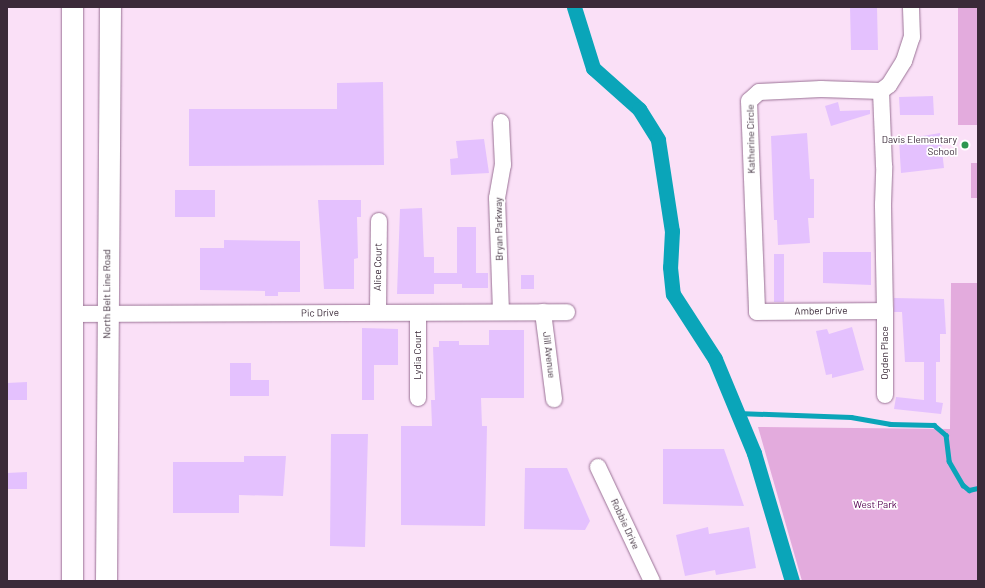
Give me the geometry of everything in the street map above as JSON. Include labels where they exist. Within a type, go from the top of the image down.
[{"type":"main road","points":[[72,7],[72,581]]},
{"type":"main road","name":"North Belt Line Road","points":[[106,581],[110,7]]},
{"type":"street","points":[[885,311],[881,91],[889,85],[904,61],[912,37],[911,7]]},
{"type":"street","name":"Katherine Circle","points":[[757,312],[749,101],[759,92],[821,89],[881,91]]},
{"type":"street","name":"Bryan Parkway","points":[[501,122],[503,165],[497,198],[501,312]]},
{"type":"street","name":"Alice Court","points":[[378,312],[379,221]]},
{"type":"street","name":"Amber Drive","points":[[757,312],[885,311]]},
{"type":"street","name":"Ogden Place","points":[[885,311],[885,395]]},
{"type":"street","name":"Jill Avenue","points":[[543,312],[554,399]]},
{"type":"street","name":"Pic Drive","points":[[72,314],[568,312]]},
{"type":"street","name":"Lydia Court","points":[[418,313],[418,398]]},
{"type":"street","name":"Robbie Drive","points":[[598,467],[652,581]]},
{"type":"green space","points":[[958,7],[978,7],[978,125],[958,125]]},
{"type":"green space","points":[[971,163],[978,163],[978,198],[971,198]]},
{"type":"green space","name":"West Park","points":[[951,283],[978,283],[978,581],[802,581],[758,427],[950,429]]},
{"type":"building","points":[[850,7],[877,7],[878,50],[851,50]]},
{"type":"building","points":[[383,82],[384,165],[189,166],[189,109],[337,109],[337,83]]},
{"type":"building","points":[[933,96],[934,115],[900,115],[899,97]]},
{"type":"building","points":[[838,102],[840,111],[870,110],[870,114],[831,126],[825,106]]},
{"type":"building","points":[[807,133],[810,179],[814,179],[814,218],[808,218],[810,243],[778,245],[777,220],[774,220],[771,136]]},
{"type":"building","points":[[940,133],[944,168],[901,173],[899,140]]},
{"type":"building","points":[[484,139],[489,173],[451,175],[450,159],[458,158],[456,141]]},
{"type":"building","points":[[175,190],[215,190],[215,217],[175,217]]},
{"type":"building","points":[[318,200],[361,200],[361,217],[357,217],[358,258],[354,259],[354,289],[324,289]]},
{"type":"building","points":[[422,208],[424,257],[434,257],[434,273],[457,273],[457,227],[476,227],[476,273],[488,273],[488,288],[462,288],[462,284],[434,284],[434,294],[397,294],[400,209]]},
{"type":"building","points":[[224,240],[300,241],[300,292],[278,292],[278,296],[265,296],[265,291],[200,290],[200,248],[224,248]]},
{"type":"building","points":[[823,252],[871,252],[871,285],[823,283]]},
{"type":"building","points":[[774,254],[784,254],[784,302],[774,302]]},
{"type":"building","points":[[521,275],[534,275],[534,289],[521,289]]},
{"type":"building","points":[[894,298],[944,299],[946,334],[940,334],[940,362],[936,362],[936,402],[943,403],[941,414],[894,409],[896,397],[924,400],[924,362],[905,362],[902,312],[894,312]]},
{"type":"building","points":[[852,327],[864,370],[832,378],[832,374],[826,375],[816,331],[827,329],[829,334]]},
{"type":"building","points":[[362,328],[398,329],[398,365],[374,365],[374,400],[362,400]]},
{"type":"building","points":[[489,330],[524,330],[524,398],[481,398],[482,426],[487,426],[485,526],[401,525],[401,426],[432,426],[431,400],[435,400],[433,347],[439,347],[439,341],[459,341],[459,345],[489,345]]},
{"type":"building","points":[[230,363],[251,363],[251,380],[269,380],[269,396],[230,396]]},
{"type":"building","points":[[27,382],[27,400],[7,400],[7,383]]},
{"type":"building","points":[[331,434],[368,434],[365,547],[330,546]]},
{"type":"building","points":[[663,449],[724,449],[744,506],[663,504]]},
{"type":"building","points":[[244,456],[286,456],[283,496],[239,495],[239,513],[173,513],[173,462],[244,462]]},
{"type":"building","points":[[525,468],[567,468],[590,521],[585,530],[524,529]]},
{"type":"building","points":[[27,472],[27,489],[7,489],[7,473]]},
{"type":"building","points":[[708,527],[709,534],[749,527],[756,568],[716,575],[715,570],[685,576],[676,535]]},
{"type":"waterway","points":[[574,7],[593,68],[639,109],[658,140],[672,231],[670,267],[673,294],[715,359],[754,453],[792,581]]},
{"type":"waterway","points":[[737,413],[851,417],[890,424],[934,425],[946,435],[949,461],[963,485],[969,490],[978,488]]},
{"type":"place","name":"Davis Elementary School","points":[[965,145]]}]
